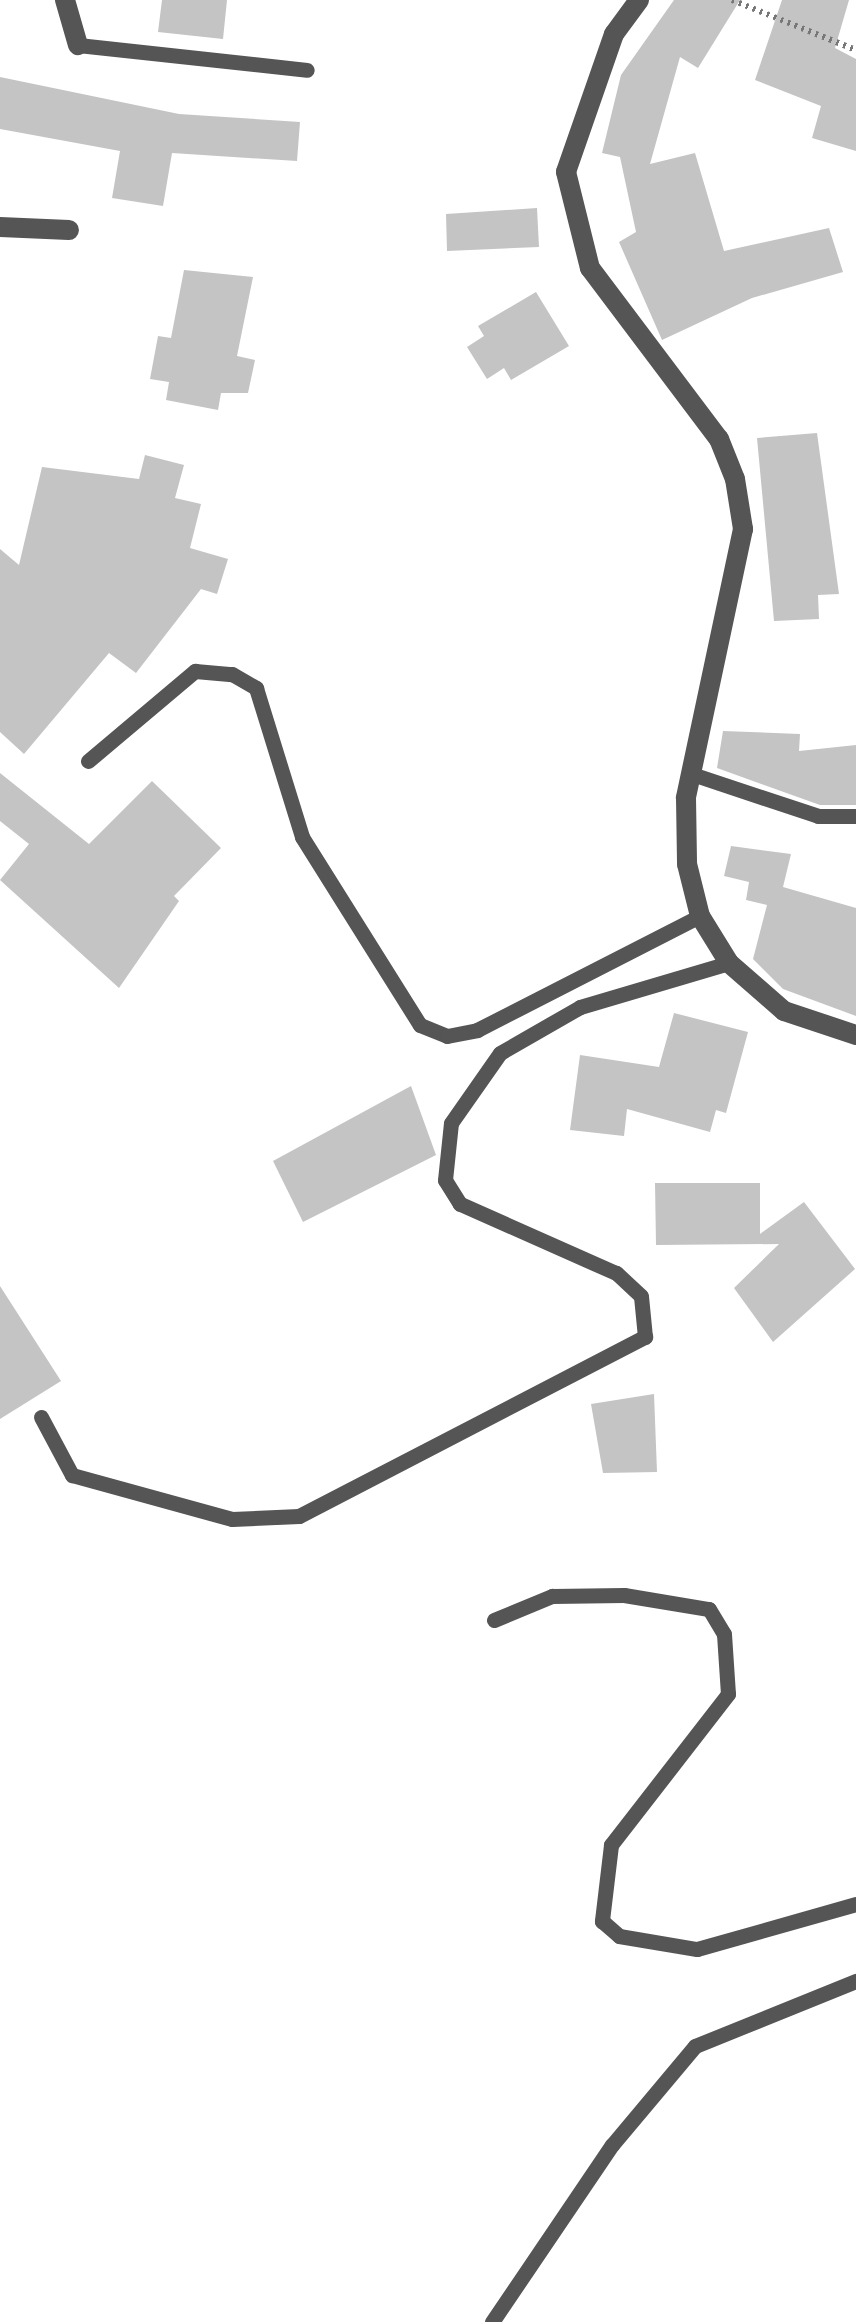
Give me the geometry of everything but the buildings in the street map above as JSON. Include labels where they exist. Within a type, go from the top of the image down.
[{"type":"street","points":[[65,0],[78,45]]},
{"type":"street","points":[[639,0],[614,34],[566,172],[590,268],[719,439],[735,480],[743,529],[692,774],[687,864],[700,916],[729,963],[784,1010],[856,1035]]},
{"type":"street","points":[[0,228],[69,230]]},
{"type":"lane","points":[[78,45],[307,70]]},
{"type":"lane","points":[[88,760],[195,671],[232,674],[256,688],[302,838],[420,1025],[447,1036],[477,1030],[700,916]]},
{"type":"lane","points":[[692,774],[818,816],[856,816]]},
{"type":"lane","points":[[40,1417],[72,1475],[232,1519],[299,1516],[645,1337],[641,1296],[616,1274],[460,1204],[445,1180],[451,1123],[500,1053],[580,1007],[729,963]]},
{"type":"lane","points":[[494,1620],[552,1596],[624,1596],[709,1609],[724,1634],[728,1694],[611,1845],[602,1921],[619,1936],[698,1949],[856,1904]]},
{"type":"lane","points":[[492,2322],[612,2145],[694,2046],[856,1980]]},
{"type":"path","points":[[732,0],[856,50]]}]
